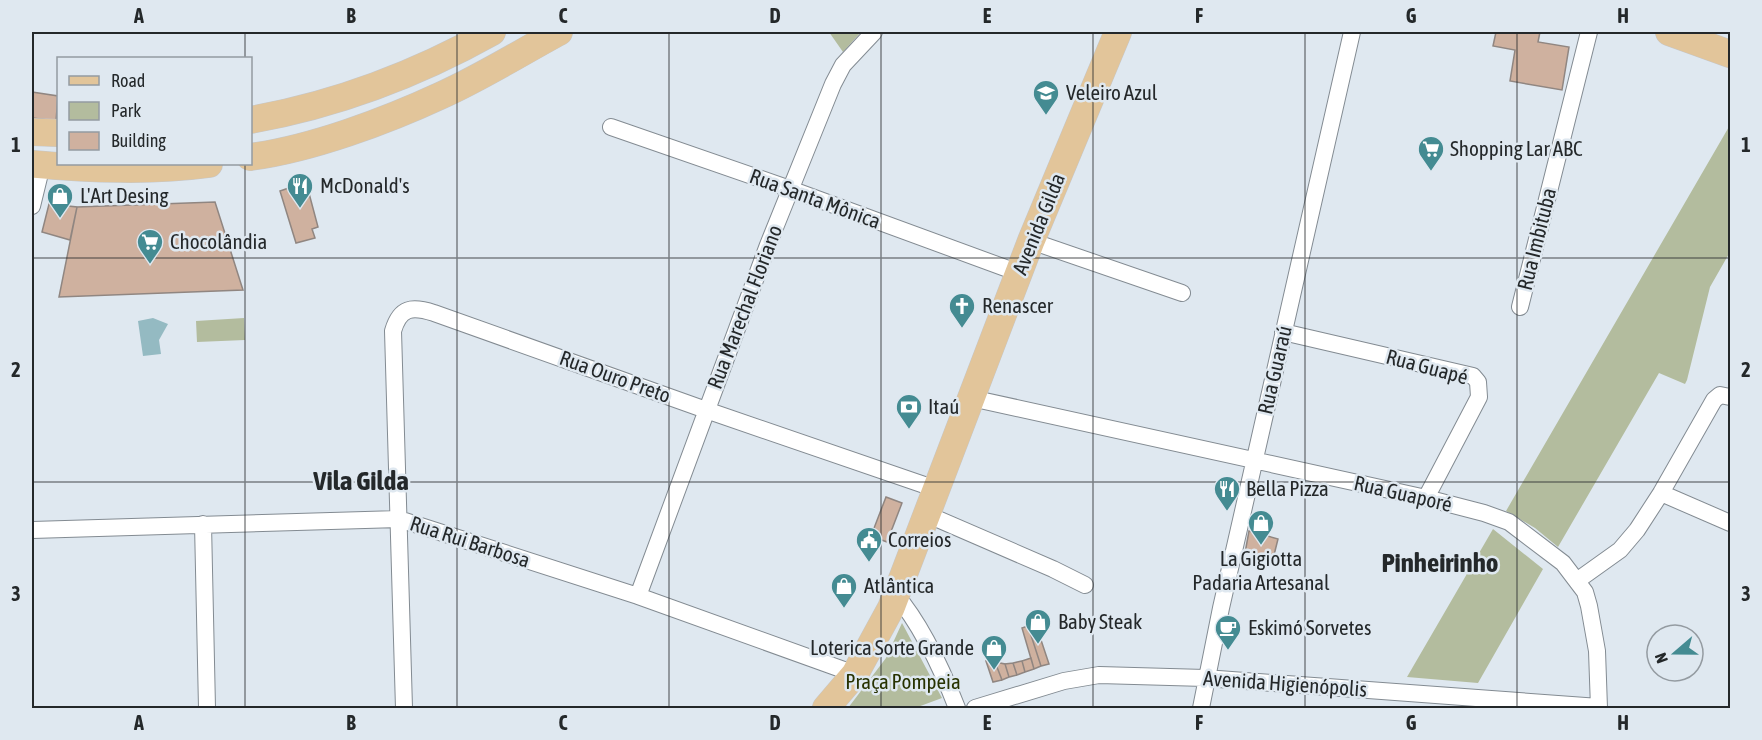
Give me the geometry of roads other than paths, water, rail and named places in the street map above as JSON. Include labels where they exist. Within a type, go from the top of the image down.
[{"type":"main road","points":[[252,120],[309,107],[389,81],[461,49],[492,32]]},
{"type":"main road","points":[[252,158],[304,146],[383,120],[443,95],[559,32]]},
{"type":"main road","points":[[1669,32],[1731,54]]},
{"type":"main road","name":"Avenida Gilda","points":[[826,708],[855,674],[891,608],[1031,241],[1114,36]]},
{"type":"main road","points":[[32,132],[57,133]]},
{"type":"main road","points":[[37,165],[82,168],[190,165]]},
{"type":"street","name":"Rua Marechal Floriano","points":[[639,596],[706,410],[790,189],[833,84],[843,65],[874,32]]},
{"type":"street","name":"Rua Guaraú","points":[[1201,708],[1205,678],[1352,32]]},
{"type":"street","name":"Rua Imbituba","points":[[1520,307],[1589,32]]},
{"type":"street","name":"Rua Santa Mônica","points":[[611,127],[790,189],[1019,273]]},
{"type":"street","points":[[32,206],[37,165]]},
{"type":"street","points":[[1031,241],[1182,294]]},
{"type":"street","name":"Rua Ouro Preto","points":[[399,519],[393,331],[397,318],[408,310],[422,309],[936,489]]},
{"type":"street","name":"Rua Guapé","points":[[1283,332],[1473,376],[1479,382],[1479,397],[1426,498]]},
{"type":"street","points":[[1599,708],[1596,651],[1589,606],[1578,580],[1620,550],[1637,530],[1661,494],[1716,397],[1727,396]]},
{"type":"street","name":"Rua Guaporé","points":[[971,398],[1255,459],[1484,513],[1509,522],[1563,563],[1578,580]]},
{"type":"street","points":[[1661,494],[1731,523]]},
{"type":"street","points":[[926,514],[1085,585]]},
{"type":"street","points":[[399,519],[404,708]]},
{"type":"street","name":"Rua Rui Barbosa","points":[[32,530],[399,519],[639,596],[855,674]]},
{"type":"street","points":[[203,524],[207,708]]},
{"type":"street","points":[[896,594],[907,608],[948,684],[957,708]]},
{"type":"street","name":"Avenida Higienópolis","points":[[975,708],[1064,681],[1099,675],[1205,678],[1599,708]]},
{"type":"water","points":[[153,318],[168,324],[159,340],[161,354],[143,356],[138,321]]},
{"type":"place","name":"Veleiro Azul","points":[[1046,116]]},
{"type":"place","name":"Shopping Lar ABC","points":[[1431,172]]},
{"type":"place","name":"McDonald's","points":[[300,209]]},
{"type":"place","name":"L'Art Desing","points":[[60,219]]},
{"type":"place","name":"Chocolândia","points":[[150,265]]},
{"type":"place","name":"Renascer","points":[[962,329]]},
{"type":"place","name":"Itaú","points":[[909,430]]},
{"type":"place","name":"Bella Pizza","points":[[1227,512]]},
{"type":"place","name":"La Gigiotta Padaria Artesanal","points":[[1261,546]]},
{"type":"place","name":"Correios","points":[[869,563]]},
{"type":"place","name":"Atlântica","points":[[844,609]]},
{"type":"place","name":"Baby Steak","points":[[1038,645]]},
{"type":"place","name":"Eskimó Sorvetes","points":[[1228,651]]},
{"type":"place","name":"Loterica Sorte Grande","points":[[994,671]]},
{"type":"district","name":"Vila Gilda","points":[[361,481]]},
{"type":"district","name":"Pinheirinho","points":[[1440,563]]},
{"type":"park label","name":"Praça Pompeia","points":[[903,682]]}]
